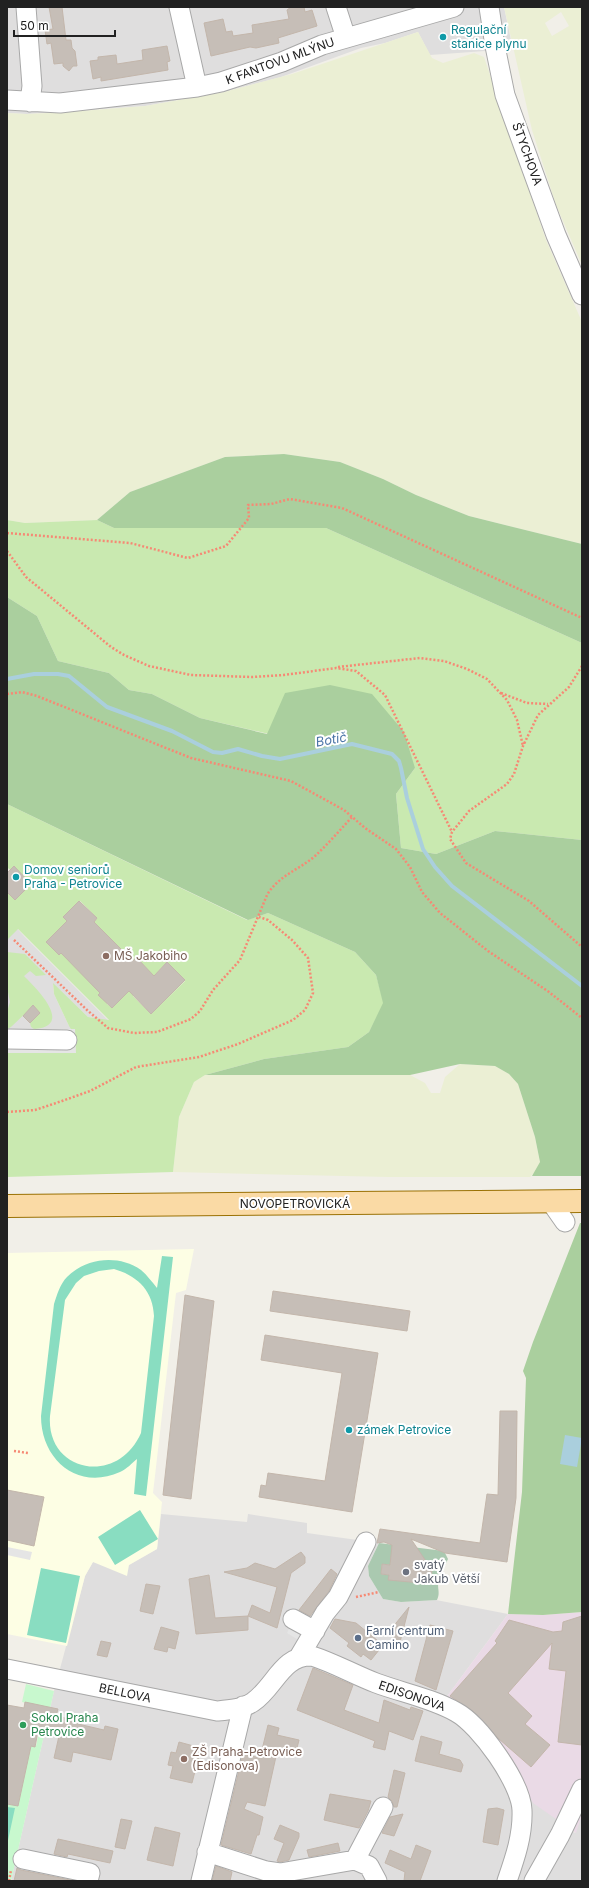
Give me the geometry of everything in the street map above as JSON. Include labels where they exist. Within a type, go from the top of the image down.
[{"type":"main road","name":"NOVOPETROVICKÁ","points":[[7,1206],[582,1201]]},
{"type":"street","points":[[26,7],[31,79],[30,102]]},
{"type":"street","points":[[179,7],[197,87]]},
{"type":"street","points":[[336,7],[346,38]]},
{"type":"street","name":"K FANTOVU MLÝNU","points":[[7,100],[60,103],[197,87],[245,75],[346,38],[454,7]]},
{"type":"street","name":"ŠTYCHOVA","points":[[489,7],[505,95],[556,235],[582,295]]},
{"type":"street","points":[[7,1039],[68,1040]]},
{"type":"street","points":[[551,1202],[565,1222]]},
{"type":"street","points":[[201,1881],[244,1706],[261,1696],[287,1664],[299,1657],[341,1591],[366,1542]]},
{"type":"street","points":[[293,1619],[315,1631]]},
{"type":"street","name":"EDISONOVA","points":[[299,1657],[312,1656],[326,1660],[376,1683],[424,1698],[457,1712],[469,1722],[489,1744],[519,1796],[522,1810],[520,1841],[507,1881]]},
{"type":"street","name":"BELLOVA","points":[[7,1669],[208,1710],[230,1710],[244,1706]]},
{"type":"street","points":[[534,1881],[560,1835],[582,1789]]},
{"type":"street","points":[[355,1860],[383,1807]]},
{"type":"street","points":[[208,1852],[266,1871],[280,1873],[355,1860],[369,1866],[377,1881]]},
{"type":"street","points":[[23,1859],[90,1873],[88,1881]]},
{"type":"path","points":[[7,533],[130,543],[188,558],[226,546],[249,518],[248,505],[271,504],[290,499],[342,508],[582,618]]},
{"type":"path","points":[[7,550],[26,577],[111,647],[124,655],[149,666],[191,675],[252,677],[284,675],[420,658],[444,661],[487,679],[507,700],[517,720],[523,746]]},
{"type":"path","points":[[582,666],[569,687],[538,715],[523,746],[514,774],[507,784],[469,811],[452,832],[450,839],[466,863],[529,901],[582,947]]},
{"type":"path","points":[[336,668],[356,671],[385,695],[452,832]]},
{"type":"path","points":[[7,694],[22,692],[37,696],[191,758],[291,781],[344,810],[365,828],[396,849],[410,867],[422,892],[440,913],[488,950],[549,992],[582,1018]]},
{"type":"path","points":[[500,693],[527,703],[549,704]]},
{"type":"path","points":[[14,940],[87,1010],[108,1028],[134,1033],[157,1032],[191,1019],[200,1011],[213,990],[240,960],[267,895],[273,885],[314,856],[352,817]]},
{"type":"path","points":[[7,1112],[36,1110],[90,1091],[136,1067],[199,1057],[238,1044],[293,1020],[305,1010],[313,993],[308,958],[286,935],[268,920],[259,917]]},
{"type":"path","points":[[14,1451],[28,1453]]},
{"type":"path","points":[[341,1591],[353,1598],[379,1592]]},
{"type":"shaded area","points":[[7,7],[504,7],[512,45],[485,51],[430,55],[418,32],[385,43],[361,48],[281,77],[224,92],[145,106],[27,114],[7,113]]},
{"type":"shaded area","points":[[504,7],[582,7],[582,265],[556,205],[532,130]],"holes":[[[561,12],[569,26],[552,36],[545,23]]]},
{"type":"shaded area","points":[[418,32],[432,58],[443,63],[474,53],[484,57],[546,240],[582,322],[582,544],[469,516],[340,462],[284,454],[225,457],[130,492],[97,520],[25,523],[7,520],[7,113],[27,114],[68,112],[145,106],[224,92],[292,74]]},
{"type":"shaded area","points":[[15,926],[109,1021],[88,1017],[53,984],[54,994],[69,1026],[75,1029],[7,1053],[7,933]]},
{"type":"shaded area","points":[[7,1029],[75,1029],[76,1053],[7,1053]]},
{"type":"shaded area","points":[[460,1064],[495,1066],[509,1074],[518,1084],[535,1137],[540,1162],[536,1171],[530,1177],[388,1177],[173,1172],[179,1117],[194,1082],[205,1075],[410,1075],[425,1083],[431,1093],[440,1093],[445,1077]]},
{"type":"shaded area","points":[[194,1249],[186,1290],[176,1293],[153,1493],[162,1502],[157,1549],[129,1565],[127,1576],[93,1562],[85,1576],[67,1646],[7,1634],[7,1253]]},
{"type":"shaded area","points":[[161,1514],[247,1522],[248,1514],[307,1523],[307,1533],[379,1543],[368,1566],[369,1576],[383,1599],[401,1602],[436,1600],[508,1614],[445,1699],[575,1833],[582,1815],[582,1881],[11,1881],[54,1691],[85,1576],[93,1562],[129,1565],[157,1549]]},
{"type":"shaded area","points":[[379,1543],[444,1551],[448,1559],[439,1580],[439,1594],[437,1600],[401,1602],[383,1599],[369,1576],[368,1566]],"holes":[[[391,1561],[432,1569],[431,1579],[422,1579],[421,1583],[389,1579],[389,1575],[381,1574],[382,1564],[390,1565]]]},
{"type":"shaded area","points":[[7,1547],[32,1552],[30,1560],[7,1555]]},
{"type":"shaded area","points":[[582,1612],[582,1815],[576,1833],[533,1803],[500,1743],[445,1699],[508,1614],[543,1615]]},
{"type":"shaded area","points":[[291,1624],[309,1635],[305,1644],[287,1633]]},
{"type":"green space","points":[[284,454],[340,462],[469,516],[582,544],[582,643],[326,528],[114,528],[97,520],[130,492],[225,457]]},
{"type":"green space","points":[[7,520],[25,523],[97,520],[114,528],[326,528],[582,643],[582,840],[495,831],[436,854],[401,848],[396,794],[415,768],[200,718],[152,694],[129,690],[109,673],[58,661],[37,616],[7,597]]},
{"type":"green space","points":[[7,597],[37,616],[58,661],[109,673],[129,690],[152,694],[200,718],[267,734],[285,693],[330,685],[372,694],[404,732],[415,768],[396,794],[401,848],[436,854],[495,831],[582,840],[582,1176],[532,1176],[540,1162],[535,1137],[518,1084],[509,1074],[495,1066],[460,1064],[410,1075],[205,1075],[264,1059],[348,1047],[369,1032],[383,1003],[376,975],[355,952],[268,913],[248,920],[7,804]]},
{"type":"green space","points":[[7,804],[247,920],[268,913],[355,952],[376,975],[384,1003],[369,1032],[348,1047],[264,1059],[205,1075],[194,1082],[179,1117],[173,1172],[7,1177],[7,1053],[75,1053],[75,1029],[71,1029],[69,1026],[54,994],[53,983],[88,1017],[109,1020],[18,929],[7,940],[7,892],[15,900],[31,884],[14,867],[10,870],[7,867]],"holes":[[[80,901],[97,918],[94,922],[133,961],[136,958],[154,976],[167,962],[185,981],[151,1014],[133,996],[137,991],[129,983],[117,995],[121,999],[112,1008],[107,1004],[107,961],[81,935],[59,955],[55,951],[53,945],[51,947],[46,942],[72,925],[63,917]]]},
{"type":"green space","points":[[7,952],[25,954],[46,975],[36,976],[30,971],[24,976],[49,1006],[52,1014],[51,1021],[46,1026],[34,1029],[31,1027],[30,1023],[40,1013],[33,1006],[7,1029],[7,1012],[10,1002],[7,987]]},
{"type":"green space","points":[[580,1223],[582,1223],[582,1612],[543,1615],[508,1614],[522,1492],[526,1378],[523,1371]]},
{"type":"green space","points":[[162,1256],[173,1257],[146,1496],[134,1494],[137,1459],[123,1471],[105,1477],[90,1477],[77,1474],[65,1468],[55,1458],[47,1446],[41,1416],[54,1304],[61,1286],[67,1277],[83,1266],[93,1262],[112,1260],[132,1265],[141,1270],[157,1288]],"holes":[[[114,1269],[137,1280],[143,1286],[151,1299],[153,1307],[154,1316],[141,1433],[130,1450],[116,1461],[101,1466],[85,1466],[71,1460],[59,1450],[52,1435],[50,1416],[65,1300],[76,1283],[84,1276],[99,1271]]]},
{"type":"green space","points":[[140,1510],[158,1539],[115,1565],[98,1537]]},
{"type":"green space","points":[[41,1568],[80,1576],[66,1643],[27,1635]]},
{"type":"green space","points":[[26,1684],[54,1691],[11,1881],[7,1881],[7,1804],[18,1806],[31,1745],[36,1746],[44,1707],[22,1702]]},
{"type":"green space","points":[[7,1807],[15,1808],[7,1845]]},
{"type":"water","points":[[565,1435],[582,1438],[577,1467],[560,1464]]},
{"type":"building","points":[[49,7],[62,7],[66,40],[71,40],[72,48],[75,51],[77,66],[73,66],[69,71],[63,66],[63,63],[54,64],[51,43],[47,44],[45,30],[53,29]]},
{"type":"building","points":[[291,7],[304,7],[305,12],[312,10],[317,26],[278,38],[279,43],[256,48],[250,47],[211,56],[204,23],[223,19],[226,32],[232,31],[233,36],[253,33],[252,25],[289,19],[287,10]]},
{"type":"building","points":[[167,46],[170,61],[167,62],[168,70],[101,81],[101,77],[93,79],[90,61],[98,60],[98,57],[116,55],[117,64],[143,60],[142,50]]},
{"type":"building","name":"Domov seniorů Praha - Petrovice","points":[[14,866],[31,884],[15,900],[7,892],[7,873]]},
{"type":"building","name":"MŠ Jakobiho","points":[[79,901],[97,918],[94,922],[133,961],[136,957],[154,976],[167,962],[185,980],[151,1014],[129,991],[112,1008],[98,995],[100,993],[61,953],[59,955],[46,942],[67,921],[63,917]]},
{"type":"building","points":[[33,1005],[40,1013],[30,1023],[23,1016]]},
{"type":"building","points":[[273,1291],[410,1311],[407,1331],[270,1311]]},
{"type":"building","points":[[185,1295],[214,1301],[191,1499],[163,1495]]},
{"type":"building","name":"zámek Petrovice","points":[[265,1335],[378,1353],[352,1512],[259,1497],[261,1485],[266,1486],[268,1473],[325,1481],[342,1373],[261,1360]]},
{"type":"building","points":[[500,1411],[517,1411],[516,1498],[507,1562],[445,1553],[411,1539],[432,1570],[431,1580],[422,1579],[421,1583],[388,1580],[389,1575],[381,1574],[382,1564],[390,1565],[392,1545],[384,1542],[377,1543],[380,1529],[480,1543],[487,1494],[498,1495]]},
{"type":"building","points":[[7,1490],[44,1497],[34,1546],[7,1540]]},
{"type":"building","points":[[301,1552],[305,1557],[305,1563],[291,1573],[277,1628],[248,1616],[252,1605],[270,1613],[277,1587],[224,1572],[247,1568],[255,1563],[275,1569]]},
{"type":"building","points":[[331,1569],[337,1574],[329,1591],[310,1616],[299,1610]]},
{"type":"building","points":[[209,1575],[215,1618],[248,1616],[248,1630],[196,1634],[189,1579]]},
{"type":"building","points":[[146,1584],[160,1586],[153,1614],[140,1611]]},
{"type":"building","points":[[409,1607],[400,1642],[388,1633]]},
{"type":"building","points":[[582,1616],[582,1745],[558,1742],[566,1671],[549,1669],[552,1643],[508,1693],[532,1716],[525,1724],[550,1745],[531,1767],[499,1739],[473,1711],[450,1696],[497,1643],[495,1641],[509,1620],[553,1632],[562,1631],[563,1622]]},
{"type":"building","name":"Farní centrum Camino","points":[[335,1619],[356,1623],[383,1645],[371,1660],[363,1654],[361,1657],[347,1646],[349,1643],[330,1628]]},
{"type":"building","points":[[430,1625],[453,1631],[436,1690],[415,1681]]},
{"type":"building","points":[[161,1627],[179,1632],[175,1649],[168,1647],[167,1652],[154,1649]]},
{"type":"building","points":[[101,1641],[111,1643],[107,1657],[97,1655]]},
{"type":"building","points":[[313,1668],[353,1685],[344,1710],[379,1723],[384,1700],[410,1710],[411,1707],[423,1711],[413,1740],[389,1731],[385,1750],[373,1747],[375,1741],[297,1710]]},
{"type":"building","points":[[25,1702],[58,1709],[56,1716],[78,1721],[78,1724],[104,1730],[105,1726],[118,1729],[111,1760],[73,1752],[71,1762],[54,1758],[59,1736],[38,1731],[35,1747],[31,1746],[18,1806],[7,1804],[7,1705],[24,1708]]},
{"type":"building","points":[[268,1725],[279,1728],[277,1735],[299,1740],[295,1756],[277,1752],[265,1806],[247,1802],[244,1809],[263,1817],[259,1835],[257,1835],[251,1854],[221,1845],[243,1754],[260,1758]]},
{"type":"building","points":[[421,1736],[442,1742],[439,1754],[460,1760],[463,1765],[461,1772],[415,1761]]},
{"type":"building","name":"ZŠ Praha-Petrovice (Edisonova)","points":[[179,1742],[201,1748],[192,1783],[170,1778],[173,1766],[168,1765],[171,1752],[176,1753]]},
{"type":"building","points":[[394,1770],[405,1773],[397,1807],[394,1807],[392,1801],[388,1797]]},
{"type":"building","points":[[330,1794],[371,1801],[368,1811],[359,1828],[324,1820]]},
{"type":"building","points":[[497,1808],[504,1810],[498,1845],[483,1842],[488,1809]]},
{"type":"building","points":[[403,1814],[394,1836],[382,1833],[390,1817]]},
{"type":"building","points":[[121,1819],[132,1821],[125,1849],[115,1847]]},
{"type":"building","points":[[280,1825],[299,1833],[299,1837],[289,1860],[280,1862],[277,1861],[284,1843],[274,1839]]},
{"type":"building","points":[[155,1827],[180,1833],[173,1866],[147,1860]]},
{"type":"building","points":[[58,1839],[113,1851],[110,1863],[68,1854],[67,1857],[54,1854]]},
{"type":"building","points":[[338,1843],[340,1851],[309,1857],[307,1850]]},
{"type":"building","points":[[416,1845],[431,1851],[420,1881],[404,1881],[405,1872],[385,1863],[390,1850],[411,1859]]},
{"type":"building","points":[[216,1866],[232,1872],[230,1881],[212,1881]]},
{"type":"building","points":[[17,1868],[21,1870],[75,1881],[14,1881]]},
{"type":"waterway","name":"Botič","points":[[7,679],[34,674],[58,674],[69,676],[107,707],[172,731],[213,752],[222,753],[238,749],[262,756],[280,759],[352,744],[392,754],[399,761],[407,798],[423,849],[435,867],[452,886],[582,986]]},
{"type":"place","name":"Regulační stanice plynu","points":[[443,37]]},
{"type":"place","name":"Domov seniorů Praha - Petrovice","points":[[16,877]]},
{"type":"place","name":"MŠ Jakobiho","points":[[106,956]]},
{"type":"place","name":"zámek Petrovice","points":[[349,1430]]},
{"type":"place","name":"svatý Jakub Větší","points":[[406,1572]]},
{"type":"place","name":"Farní centrum Camino","points":[[358,1638]]},
{"type":"place","name":"Sokol Praha Petrovice","points":[[23,1725]]},
{"type":"place","name":"ZŠ Praha-Petrovice (Edisonova)","points":[[184,1759]]}]
